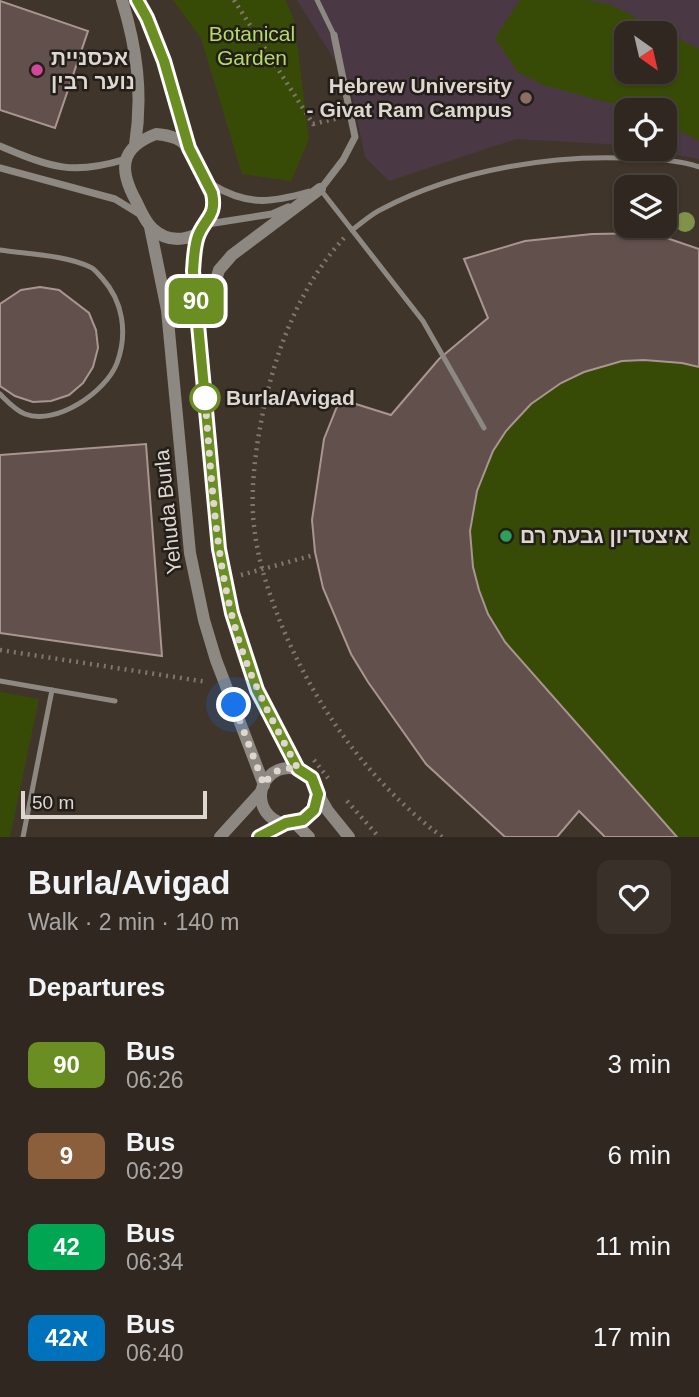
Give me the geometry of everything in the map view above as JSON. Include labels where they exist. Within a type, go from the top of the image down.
[{"type":"street","points":[[122,0],[139,76],[141,100],[135,145]]},
{"type":"street","points":[[137,0],[166,67],[189,148],[214,201],[213,213],[203,228],[195,249],[193,271],[219,549],[241,647],[257,690],[298,769],[312,778],[327,811],[349,837]]},
{"type":"street","points":[[200,335],[210,293],[219,270],[240,248],[320,189],[343,160],[355,137],[334,35]]},
{"type":"street","points":[[147,222],[127,185],[124,173],[126,159],[140,140],[156,134],[180,140],[189,148]]},
{"type":"street","points":[[0,146],[36,161],[68,169],[99,167],[126,159]]},
{"type":"street","points":[[0,168],[115,199],[160,235],[172,239],[184,239],[203,228],[272,214],[301,202],[320,189]]},
{"type":"street","points":[[207,182],[243,200],[261,202],[280,201],[320,189]]},
{"type":"street","name":"Yehuda Burla","points":[[147,222],[167,310],[190,553],[204,620],[262,788]]},
{"type":"street","points":[[220,837],[274,772],[281,769],[298,769]]},
{"type":"street","points":[[262,788],[261,800],[270,816],[290,823],[309,837]]},
{"type":"street","points":[[259,837],[309,816],[317,802],[318,794]]},
{"type":"lane","points":[[317,0],[334,35]]},
{"type":"lane","points":[[352,230],[381,209],[416,194],[466,177],[526,164],[578,158],[631,158],[686,162],[699,167]]},
{"type":"lane","points":[[320,189],[423,321],[484,428]]},
{"type":"lane","points":[[0,250],[71,261],[92,268],[115,292],[124,329],[117,365],[99,387],[76,405],[53,416],[26,415],[0,394]]},
{"type":"lane","points":[[0,681],[115,701]]},
{"type":"lane","points":[[23,837],[51,690]]},
{"type":"path","points":[[234,0],[313,124],[351,114]]},
{"type":"path","points":[[352,230],[333,250],[296,309],[273,366],[254,469],[253,516],[269,595],[314,692],[337,730],[364,764],[442,837]]},
{"type":"path","points":[[224,579],[314,555]]},
{"type":"path","points":[[237,563],[244,588]]},
{"type":"path","points":[[0,650],[226,685]]},
{"type":"path","points":[[313,759],[335,788]]},
{"type":"path","points":[[344,798],[379,837]]},
{"type":"shaded area","name":"Hebrew University - Givat Ram Campus","points":[[297,0],[699,0],[699,159],[677,155],[677,98],[614,98],[614,144],[516,139],[389,181],[365,157],[350,85]]},
{"type":"green space","name":"Botanical Garden","points":[[173,0],[285,0],[294,19],[309,139],[291,181],[242,174],[201,38]]},
{"type":"green space","points":[[520,0],[584,0],[609,4],[643,21],[614,21],[614,84],[677,84],[677,38],[699,49],[699,141],[677,129],[677,98],[614,98],[614,104],[543,85],[518,72],[495,38]]},
{"type":"green space","name":"איצטדיון גבעת רם","points":[[614,234],[614,238],[667,238],[699,249],[699,837],[605,837],[580,811],[557,837],[505,837],[426,764],[390,714],[351,654],[323,588],[315,552],[312,520],[324,439],[340,399],[391,415],[439,359],[488,318],[525,241]]},
{"type":"green space","points":[[0,692],[39,699],[10,837],[0,837]]},
{"type":"building","name":"אכסניית נוער רבין","points":[[0,1],[88,31],[55,128],[0,110]]},
{"type":"building","points":[[614,234],[614,238],[667,238],[699,249],[699,367],[644,360],[622,361],[584,372],[561,383],[531,404],[506,431],[493,451],[477,491],[470,531],[473,567],[488,614],[505,642],[677,837],[605,837],[579,811],[557,837],[505,837],[426,764],[368,682],[351,654],[323,588],[315,552],[312,520],[324,439],[340,399],[391,415],[439,359],[488,318],[464,259],[525,241]]},
{"type":"building","points":[[40,287],[59,290],[89,313],[96,330],[98,348],[93,367],[83,383],[69,395],[51,401],[33,402],[15,396],[0,386],[0,304],[21,290]]},
{"type":"building","points":[[146,444],[162,656],[0,633],[0,455]]},
{"type":"bus line","name":"90","points":[[137,0],[158,44],[170,78],[189,148],[214,201],[213,213],[200,232],[193,271],[224,579],[241,647],[257,690],[298,769],[312,778],[318,794],[314,810],[309,816],[295,823],[286,823],[259,837]]},
{"type":"place","name":"אכסניית נוער רבין","points":[[37,70]]},
{"type":"place","name":"Hebrew University - Givat Ram Campus","points":[[526,98]]},
{"type":"place","name":"Burla/Avigad","points":[[205,398]]},
{"type":"place","name":"איצטדיון גבעת רם","points":[[506,536]]},
{"type":"route","points":[[205,398],[204,388],[219,549],[232,613],[257,690],[298,769],[289,767],[274,772],[264,785],[234,705]]}]
